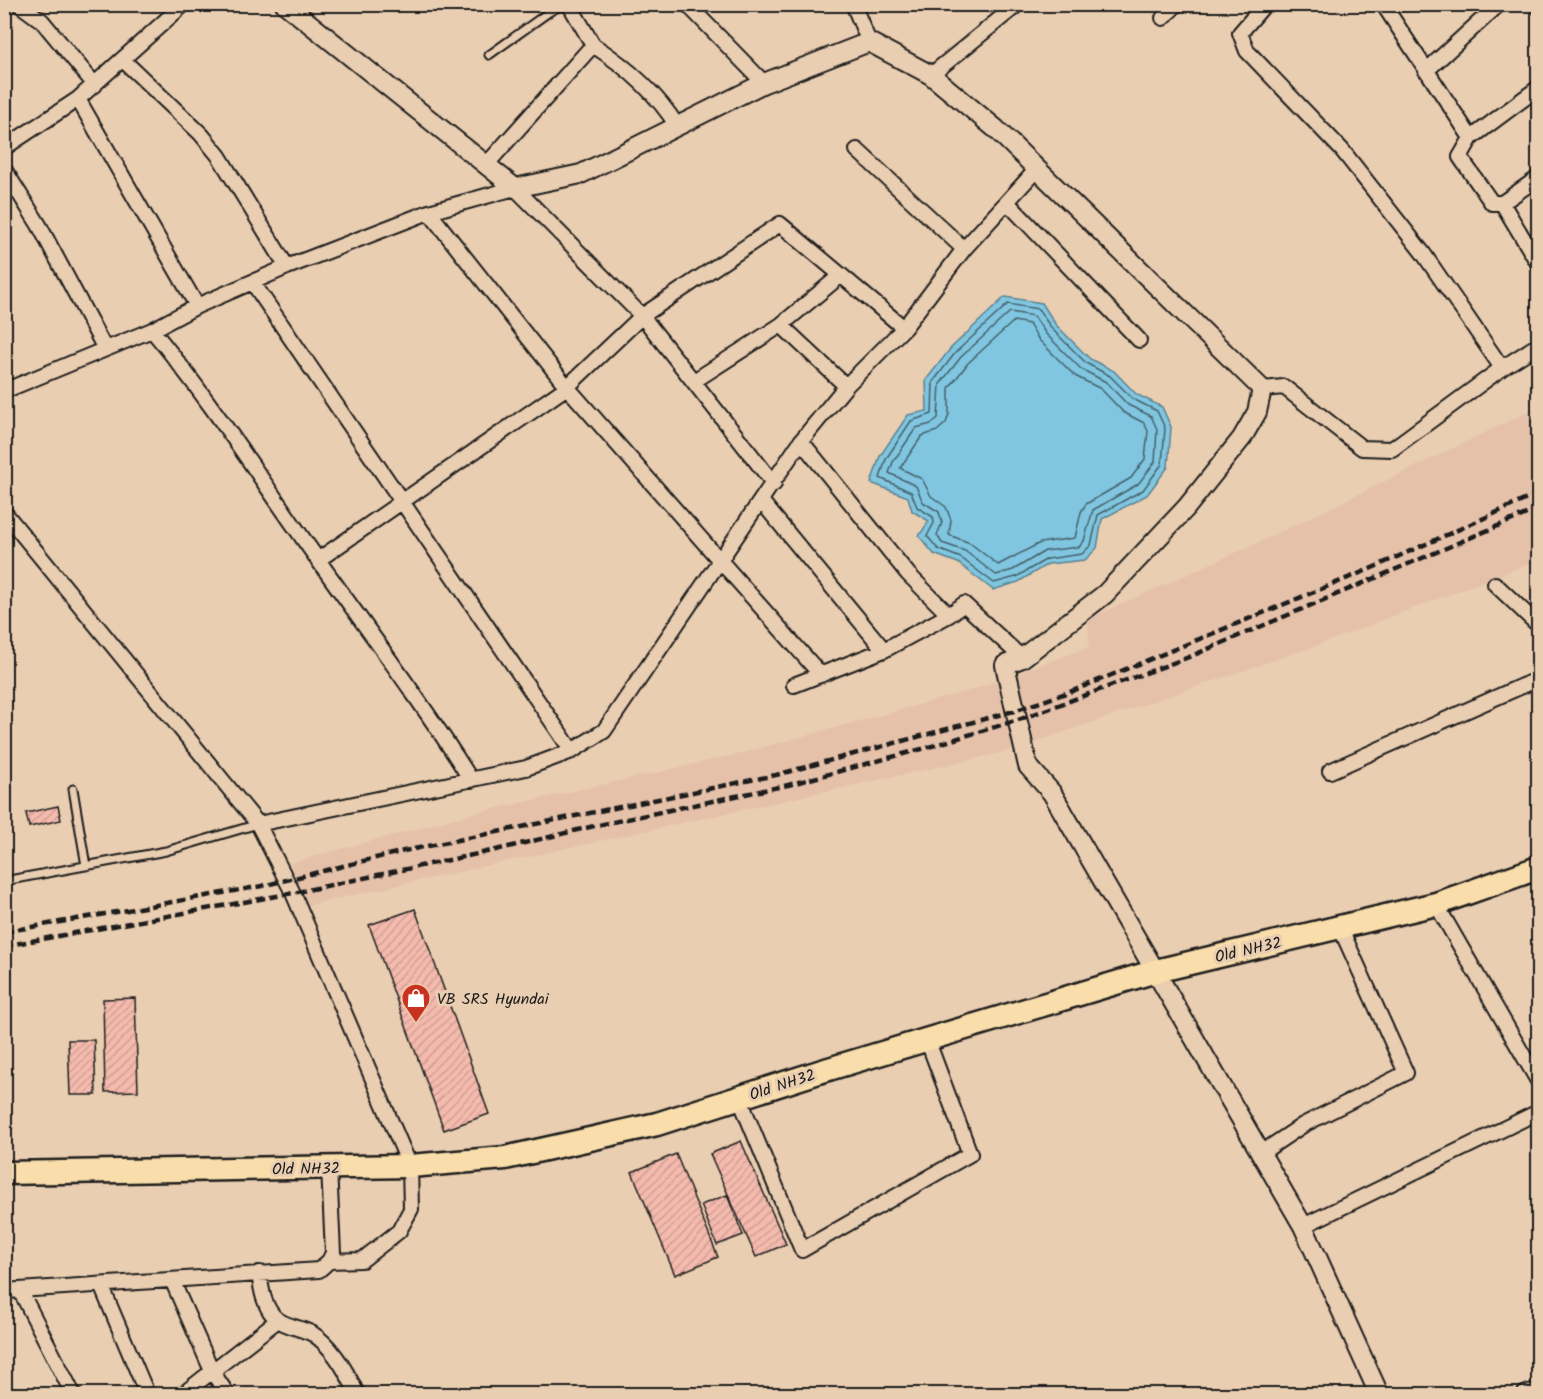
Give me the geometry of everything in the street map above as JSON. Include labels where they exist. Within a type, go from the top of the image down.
[{"type":"main road","name":"Old NH32","points":[[4,1173],[410,1166],[504,1158],[657,1124],[1156,971],[1436,904],[1539,868]]},
{"type":"street","points":[[19,4],[42,21],[95,85]]},
{"type":"street","points":[[6,144],[78,99],[124,61],[184,4]]},
{"type":"street","points":[[285,4],[515,188],[642,316],[774,484]]},
{"type":"street","points":[[567,4],[593,45],[628,70],[655,96],[677,126]]},
{"type":"street","points":[[687,4],[764,83]]},
{"type":"street","points":[[852,4],[869,42],[931,75],[996,129],[1262,389],[1284,387],[1362,448],[1392,449],[1502,368],[1539,345]]},
{"type":"street","points":[[998,21],[1007,4]]},
{"type":"street","points":[[931,75],[1018,4]]},
{"type":"street","points":[[1163,18],[1177,4]]},
{"type":"street","points":[[1265,4],[1240,33],[1247,51],[1342,150],[1423,253],[1502,368]]},
{"type":"street","points":[[1383,4],[1471,138]]},
{"type":"street","points":[[1426,71],[1499,4]]},
{"type":"street","points":[[4,375],[8,390],[152,330],[197,306],[286,267],[429,212],[515,188],[581,174],[764,83],[869,42]]},
{"type":"street","points":[[487,164],[593,45]]},
{"type":"street","points":[[124,61],[201,134],[219,156],[286,267]]},
{"type":"street","points":[[1539,88],[1471,138],[1460,158],[1492,203],[1502,203],[1539,178]]},
{"type":"street","points":[[78,99],[197,306]]},
{"type":"street","points":[[857,150],[964,249]]},
{"type":"street","points":[[4,169],[39,225],[105,349]]},
{"type":"street","points":[[258,824],[526,768],[572,751],[604,731],[762,502],[801,441],[846,386],[904,328],[964,249],[1037,169]]},
{"type":"street","points":[[1007,202],[1139,340]]},
{"type":"street","points":[[1502,203],[1539,263]]},
{"type":"street","points":[[429,212],[567,387],[722,560],[821,675]]},
{"type":"street","points":[[318,560],[567,387],[642,316],[780,224],[904,328]]},
{"type":"street","points":[[694,381],[781,325],[841,275]]},
{"type":"street","points":[[253,283],[572,751]]},
{"type":"street","points":[[781,325],[846,386]]},
{"type":"street","points":[[152,330],[221,418],[249,464],[428,710],[471,780]]},
{"type":"street","points":[[1262,389],[1257,412],[1242,438],[1186,508],[1105,594],[1022,658],[1005,665],[1028,766],[1052,793],[1303,1226],[1379,1395]]},
{"type":"street","points":[[801,441],[908,574],[949,615]]},
{"type":"street","points":[[762,502],[885,651]]},
{"type":"street","points":[[4,512],[258,824],[293,892],[410,1166],[411,1209],[399,1231],[362,1260],[329,1261]]},
{"type":"street","points":[[1496,584],[1539,625]]},
{"type":"street","points":[[794,685],[885,651],[949,615],[964,603],[1022,658]]},
{"type":"street","points":[[1330,771],[1539,679]]},
{"type":"street","points":[[1436,904],[1539,1081]]},
{"type":"street","points":[[1261,1153],[1303,1125],[1406,1073],[1340,927]]},
{"type":"street","points":[[739,1097],[802,1250],[970,1154],[927,1040]]},
{"type":"street","points":[[1303,1226],[1539,1112]]},
{"type":"street","points":[[4,1291],[319,1270],[329,1261],[333,1252],[329,1167]]},
{"type":"street","points":[[259,1273],[261,1290],[270,1310],[278,1320],[314,1335],[343,1368],[357,1395]]},
{"type":"street","points":[[172,1280],[212,1371],[227,1395]]},
{"type":"street","points":[[101,1285],[147,1395]]},
{"type":"street","points":[[20,1290],[73,1395]]},
{"type":"street","points":[[183,1395],[278,1320]]},
{"type":"street","points":[[1524,1395],[1539,1389]]},
{"type":"lane","points":[[489,55],[541,18],[567,4]]},
{"type":"lane","points":[[73,789],[86,866]]},
{"type":"lane","points":[[4,881],[166,851],[258,824]]},
{"type":"shaded area","points":[[1538,407],[1538,560],[1313,647],[1005,752],[308,905],[290,863],[467,815],[739,754],[969,691],[1089,647],[1088,619],[1268,538]]},
{"type":"water","points":[[1005,297],[1042,303],[1056,325],[1090,359],[1114,371],[1136,394],[1162,407],[1171,427],[1168,467],[1147,495],[1102,519],[1097,548],[1085,560],[1048,564],[1018,582],[993,590],[958,563],[934,554],[919,536],[929,521],[912,511],[908,497],[871,483],[880,456],[908,415],[927,411],[926,380],[951,348]]},
{"type":"building","points":[[58,806],[61,820],[29,827],[26,813]]},
{"type":"building","points":[[415,909],[489,1114],[444,1130],[369,925]]},
{"type":"building","points":[[135,998],[138,1091],[105,1092],[103,999]]},
{"type":"building","points":[[68,1040],[94,1040],[96,1095],[70,1095]]},
{"type":"building","points":[[741,1141],[786,1244],[756,1257],[710,1154]]},
{"type":"building","points":[[676,1154],[718,1257],[675,1275],[632,1172]]},
{"type":"building","points":[[727,1195],[743,1235],[717,1245],[701,1205]]},
{"type":"railway","points":[[4,932],[262,886],[404,851],[776,775],[1014,711],[1075,690],[1370,569],[1538,494]]},
{"type":"railway","points":[[4,946],[293,893],[496,850],[594,826],[788,785],[922,749],[1018,720],[1189,657],[1538,509]]},
{"type":"place","name":"VB SRS Hyundai","points":[[416,1024]]}]
